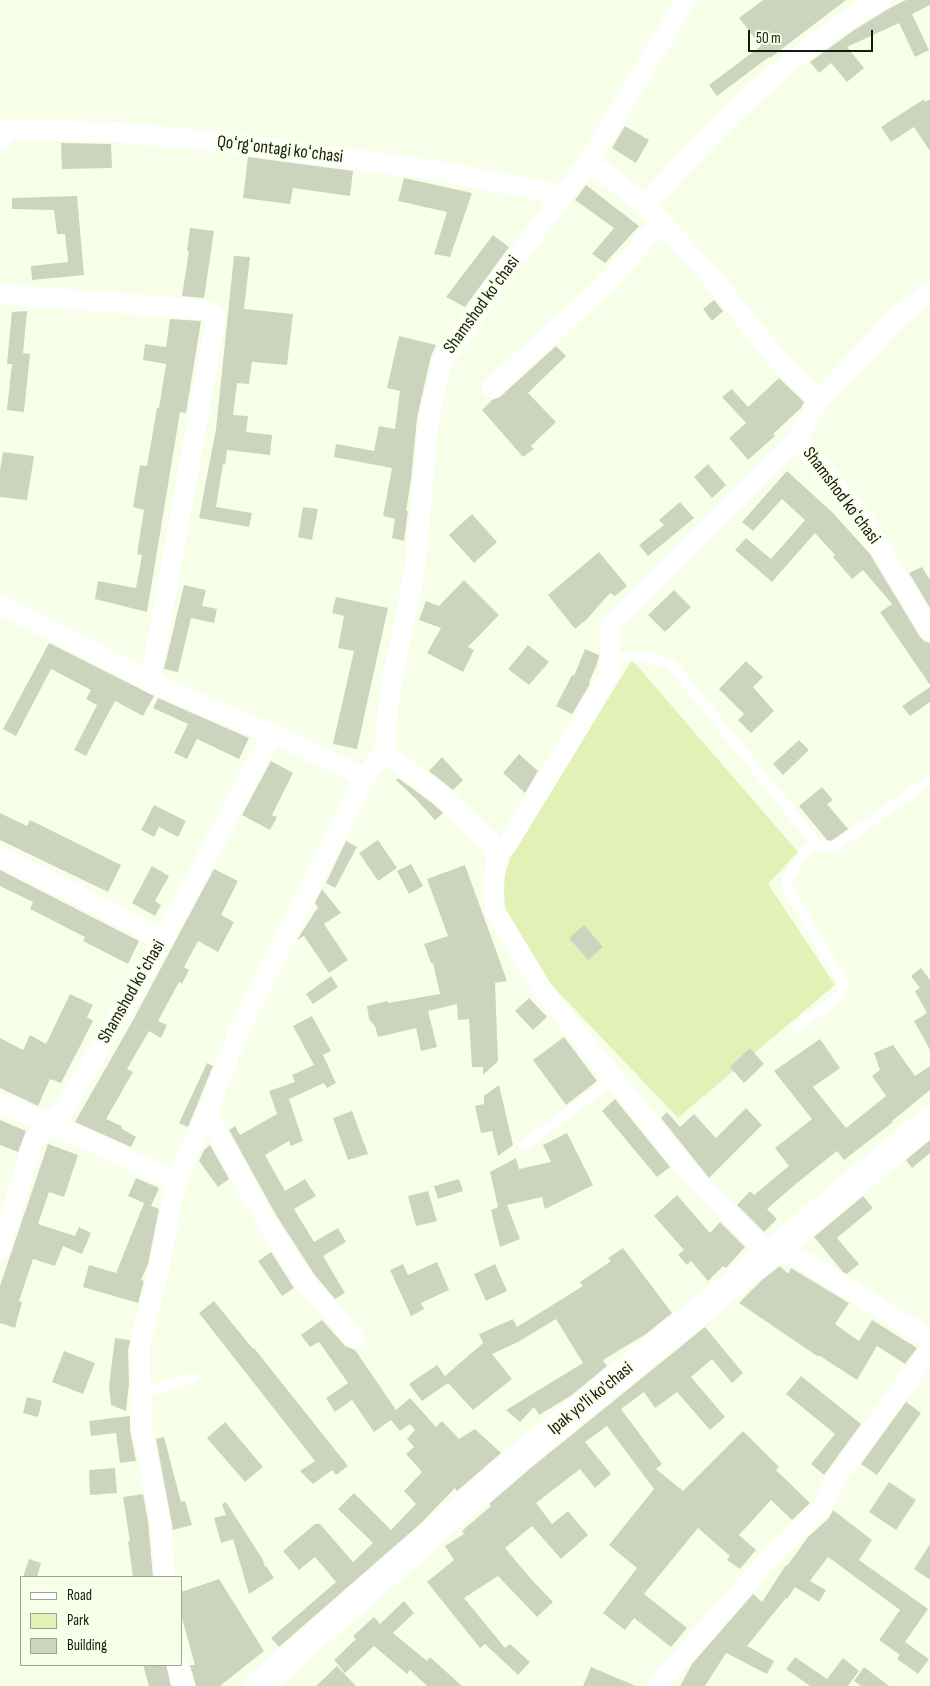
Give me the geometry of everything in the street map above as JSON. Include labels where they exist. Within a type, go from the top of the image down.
[{"type":"main road","name":"Ipak yo'li ko'chasi","points":[[258,1686],[522,1455],[930,1120]]},
{"type":"street","name":"Shamshod koʻchasi","points":[[386,750],[385,734],[391,687],[415,568],[429,419],[443,359],[468,326],[494,286],[587,164],[686,0]]},
{"type":"street","points":[[645,205],[709,136],[780,70],[823,36],[880,0]]},
{"type":"street","name":"Qoʻrgʻontagi koʻchasi","points":[[0,141],[8,130],[118,132],[230,143],[434,170],[563,196]]},
{"type":"street","points":[[587,164],[605,172],[645,205],[702,266],[780,362],[819,400]]},
{"type":"street","points":[[492,388],[608,282],[661,222]]},
{"type":"street","points":[[496,856],[507,844],[573,738],[608,677],[611,657],[609,639],[612,624],[797,439],[819,400],[899,316],[930,292]]},
{"type":"street","points":[[0,294],[207,310],[216,318],[150,682]]},
{"type":"street","name":"Shamshod koʻchasi","points":[[797,439],[863,519],[930,631]]},
{"type":"street","points":[[0,605],[150,682],[272,734],[365,777]]},
{"type":"street","name":"Shamshod koʻchasi","points":[[0,1250],[34,1139],[63,1111],[163,940],[272,734]]},
{"type":"street","points":[[165,1576],[160,1519],[142,1428],[140,1351],[144,1325],[156,1283],[176,1182],[207,1114],[239,1030],[365,777],[386,750],[390,757],[440,794],[492,844],[496,856],[495,911],[544,992],[699,1184],[774,1250],[930,1339]]},
{"type":"street","points":[[0,857],[163,940]]},
{"type":"street","points":[[0,1103],[108,1149],[176,1182]]},
{"type":"street","points":[[207,1114],[266,1221],[304,1281],[354,1338]]},
{"type":"street","points":[[657,1686],[772,1555],[821,1509],[836,1478],[930,1350]]},
{"type":"street","points":[[178,1666],[184,1686]]},
{"type":"lane","points":[[611,657],[640,656],[660,659],[672,664],[818,845]]},
{"type":"lane","points":[[797,1027],[841,995],[844,984],[789,891],[787,878],[808,849],[818,845],[833,848],[930,780]]},
{"type":"lane","points":[[523,1146],[614,1079]]},
{"type":"lane","points":[[140,1393],[194,1378]]},
{"type":"green space","points":[[632,660],[798,852],[768,884],[835,985],[678,1118],[543,976],[502,912],[500,891],[511,856]]},
{"type":"building","points":[[763,0],[846,0],[717,96],[709,85],[761,46],[739,18]]},
{"type":"building","points":[[906,0],[930,0],[930,5],[912,14],[929,50],[915,57],[899,23],[847,47],[864,68],[847,82],[831,63],[819,73],[810,62],[854,30]]},
{"type":"building","points":[[924,99],[925,102],[930,99],[930,151],[914,127],[891,142],[881,127]]},
{"type":"building","points":[[625,126],[649,140],[636,163],[612,148]]},
{"type":"building","points":[[61,143],[111,144],[112,168],[62,169]]},
{"type":"building","points":[[248,157],[353,171],[350,196],[293,188],[290,204],[243,198]]},
{"type":"building","points":[[404,178],[472,193],[450,257],[434,254],[447,212],[398,201]]},
{"type":"building","points":[[586,185],[639,226],[605,263],[592,254],[614,228],[575,200]]},
{"type":"building","points":[[77,196],[84,275],[32,280],[31,266],[68,262],[65,234],[57,234],[54,210],[12,209],[12,198]]},
{"type":"building","points":[[190,228],[214,231],[204,298],[182,296],[189,251],[187,251]]},
{"type":"building","points":[[493,235],[509,247],[465,307],[446,297]]},
{"type":"building","points":[[234,256],[250,257],[244,309],[293,314],[287,365],[252,362],[249,384],[237,383],[233,415],[248,416],[246,432],[272,435],[270,455],[227,450],[216,507],[252,513],[249,527],[199,518],[216,429]]},
{"type":"building","points":[[714,300],[723,311],[712,321],[703,309]]},
{"type":"building","points":[[27,311],[23,353],[30,354],[24,412],[7,410],[12,364],[7,364],[12,312]]},
{"type":"building","points":[[170,319],[201,321],[186,413],[180,412],[147,612],[95,599],[98,581],[136,588],[142,555],[137,554],[144,510],[133,507],[140,465],[147,466],[166,364],[143,360],[145,344],[166,347]]},
{"type":"building","points":[[399,336],[436,345],[431,356],[417,418],[404,541],[392,538],[395,519],[383,516],[392,468],[334,457],[336,444],[374,451],[379,426],[395,429],[400,391],[387,388]]},
{"type":"building","points":[[556,346],[566,356],[528,393],[556,422],[531,446],[534,449],[523,457],[482,410],[492,400],[500,397]]},
{"type":"building","points":[[779,378],[804,402],[801,408],[773,434],[775,436],[748,460],[729,438],[746,423],[722,397],[732,389],[748,407]]},
{"type":"building","points":[[3,452],[34,456],[27,500],[0,497],[0,470]]},
{"type":"building","points":[[708,464],[726,485],[712,498],[694,477]]},
{"type":"building","points":[[787,471],[833,513],[870,554],[920,637],[930,643],[930,685],[880,612],[892,604],[863,570],[852,579],[833,557],[835,555],[815,533],[772,582],[735,550],[746,538],[771,559],[805,520],[782,499],[753,531],[742,522]]},
{"type":"building","points":[[680,502],[694,518],[648,556],[639,545],[664,525],[659,520]]},
{"type":"building","points":[[303,507],[318,509],[312,540],[298,537]]},
{"type":"building","points":[[472,514],[497,542],[474,563],[449,535]]},
{"type":"building","points":[[599,552],[627,586],[615,596],[610,593],[587,619],[575,629],[548,595]]},
{"type":"building","points":[[922,567],[930,580],[930,608],[909,573]]},
{"type":"building","points":[[464,580],[499,615],[468,647],[474,650],[463,672],[427,653],[441,628],[419,620],[426,601],[439,606]]},
{"type":"building","points":[[184,585],[206,590],[202,606],[217,609],[214,623],[191,618],[178,672],[164,669]]},
{"type":"building","points":[[674,590],[691,607],[665,632],[648,615]]},
{"type":"building","points":[[336,597],[388,608],[357,749],[333,744],[354,651],[338,648],[344,616],[332,613]]},
{"type":"building","points":[[49,643],[154,696],[143,716],[115,701],[86,756],[74,750],[97,705],[86,699],[91,690],[51,669],[16,736],[3,729]]},
{"type":"building","points":[[528,645],[549,662],[529,685],[508,669]]},
{"type":"building","points":[[585,649],[599,655],[598,661],[590,684],[572,714],[556,706],[572,675],[574,676]]},
{"type":"building","points":[[746,661],[763,677],[753,687],[774,711],[751,733],[738,720],[744,714],[719,689]]},
{"type":"building","points":[[930,687],[930,702],[910,716],[902,706]]},
{"type":"building","points":[[158,698],[249,738],[239,759],[197,739],[187,759],[174,753],[188,724],[153,708]]},
{"type":"building","points":[[799,740],[809,750],[783,775],[773,764]]},
{"type":"building","points":[[519,754],[538,771],[525,793],[503,773]]},
{"type":"building","points":[[442,757],[463,780],[453,790],[429,771]]},
{"type":"building","points":[[271,761],[293,773],[272,815],[277,817],[270,830],[242,815]]},
{"type":"building","points":[[398,778],[443,813],[435,820],[396,780]]},
{"type":"building","points":[[822,787],[833,800],[827,804],[848,829],[831,841],[827,840],[799,806]]},
{"type":"building","points":[[154,805],[186,821],[178,837],[159,827],[154,837],[141,830]]},
{"type":"building","points":[[0,813],[27,826],[30,820],[121,865],[108,892],[0,840]]},
{"type":"building","points":[[378,840],[397,868],[378,881],[359,853]]},
{"type":"building","points":[[346,841],[357,847],[335,888],[326,883]]},
{"type":"building","points":[[411,864],[423,886],[409,894],[397,871]]},
{"type":"building","points":[[465,865],[507,981],[495,983],[498,1061],[483,1075],[483,1067],[472,1067],[469,1019],[458,1020],[457,1004],[428,1011],[437,1047],[421,1051],[416,1028],[378,1037],[375,1026],[369,1019],[367,1006],[387,1001],[388,1003],[440,994],[433,963],[431,963],[424,944],[448,936],[427,879]]},
{"type":"building","points":[[152,866],[169,876],[155,901],[161,905],[155,916],[132,903]]},
{"type":"building","points":[[214,869],[238,881],[221,915],[234,922],[218,952],[198,941],[184,967],[189,970],[182,984],[179,982],[158,1021],[167,1025],[161,1038],[149,1031],[127,1069],[133,1072],[106,1119],[122,1126],[121,1128],[136,1137],[131,1147],[75,1122],[132,1022]]},
{"type":"building","points":[[0,870],[139,941],[128,964],[83,941],[85,937],[30,909],[33,902],[0,886]]},
{"type":"building","points":[[322,889],[341,913],[324,924],[348,960],[329,973],[304,936],[297,940],[318,907],[315,903]]},
{"type":"building","points":[[584,925],[603,947],[588,960],[569,938]]},
{"type":"building","points":[[921,968],[930,980],[930,1050],[914,1021],[927,1013],[915,991],[920,988],[911,976]]},
{"type":"building","points":[[331,976],[338,987],[313,1004],[306,994]]},
{"type":"building","points":[[70,994],[93,1005],[87,1017],[93,1021],[61,1083],[50,1079],[38,1106],[0,1088],[0,1038],[23,1050],[30,1035],[46,1044]]},
{"type":"building","points":[[529,998],[547,1017],[533,1030],[515,1011]]},
{"type":"building","points":[[312,1016],[331,1051],[323,1055],[336,1083],[327,1088],[324,1083],[289,1099],[303,1141],[291,1146],[289,1141],[265,1155],[285,1191],[305,1179],[316,1196],[294,1209],[314,1242],[338,1228],[346,1242],[323,1256],[345,1293],[335,1299],[314,1274],[276,1215],[229,1130],[235,1126],[240,1135],[277,1114],[269,1091],[295,1082],[292,1075],[314,1065],[293,1026]]},
{"type":"building","points":[[564,1037],[597,1081],[566,1105],[533,1060]]},
{"type":"building","points":[[820,1039],[840,1068],[813,1087],[846,1128],[886,1096],[872,1076],[880,1070],[874,1053],[893,1045],[915,1076],[930,1066],[930,1090],[844,1160],[837,1151],[797,1183],[767,1209],[777,1219],[764,1232],[737,1205],[750,1191],[754,1195],[789,1166],[775,1148],[812,1119],[774,1071]]},
{"type":"building","points":[[750,1048],[764,1064],[744,1083],[730,1067]]},
{"type":"building","points":[[207,1063],[213,1066],[188,1127],[179,1123]]},
{"type":"building","points":[[499,1085],[513,1145],[498,1156],[492,1131],[481,1133],[475,1106],[484,1104],[484,1096]]},
{"type":"building","points":[[615,1099],[670,1167],[657,1177],[602,1111]]},
{"type":"building","points":[[746,1108],[762,1125],[709,1178],[661,1118],[667,1112],[680,1127],[694,1114],[716,1138]]},
{"type":"building","points":[[352,1111],[368,1154],[348,1160],[333,1118]]},
{"type":"building","points":[[0,1120],[26,1131],[18,1152],[0,1145]]},
{"type":"building","points":[[567,1133],[593,1185],[545,1209],[542,1197],[507,1205],[520,1239],[500,1247],[491,1210],[498,1207],[490,1172],[516,1158],[519,1169],[551,1162],[543,1145]]},
{"type":"building","points":[[930,1140],[930,1153],[912,1168],[906,1160]]},
{"type":"building","points":[[48,1144],[78,1155],[64,1197],[49,1192],[38,1224],[75,1236],[79,1227],[91,1233],[82,1254],[63,1246],[55,1266],[33,1259],[19,1301],[22,1302],[15,1328],[0,1323],[0,1286]]},
{"type":"building","points":[[210,1145],[229,1179],[218,1187],[199,1161],[204,1150]]},
{"type":"building","points":[[136,1178],[159,1188],[151,1206],[128,1196]]},
{"type":"building","points":[[459,1179],[463,1191],[438,1199],[434,1186]]},
{"type":"building","points":[[428,1191],[437,1221],[416,1226],[408,1196]]},
{"type":"building","points":[[677,1195],[710,1233],[720,1222],[745,1247],[726,1268],[723,1266],[708,1281],[691,1261],[687,1265],[678,1255],[684,1250],[654,1216]]},
{"type":"building","points":[[863,1196],[873,1208],[837,1238],[859,1264],[847,1274],[843,1272],[814,1237]]},
{"type":"building","points":[[144,1203],[159,1209],[148,1264],[141,1280],[144,1281],[138,1303],[83,1287],[89,1265],[116,1273]]},
{"type":"building","points":[[623,1248],[672,1313],[646,1334],[603,1360],[607,1366],[572,1395],[539,1415],[534,1407],[520,1422],[506,1410],[583,1363],[556,1319],[518,1342],[492,1354],[512,1379],[473,1410],[448,1383],[422,1401],[409,1384],[437,1365],[445,1376],[483,1343],[479,1334],[513,1319],[517,1327],[583,1286],[580,1282],[611,1261],[608,1258]]},
{"type":"building","points":[[271,1252],[294,1288],[282,1296],[258,1261]]},
{"type":"building","points":[[437,1262],[449,1290],[421,1303],[424,1309],[411,1316],[390,1270],[403,1264],[408,1275]]},
{"type":"building","points":[[495,1264],[507,1291],[486,1301],[474,1274]]},
{"type":"building","points":[[780,1266],[788,1274],[791,1268],[849,1303],[835,1324],[859,1341],[872,1320],[917,1348],[905,1364],[877,1346],[857,1380],[820,1356],[817,1356],[739,1303],[762,1280]]},
{"type":"building","points":[[214,1301],[348,1466],[336,1475],[332,1470],[313,1484],[300,1471],[315,1461],[199,1313]]},
{"type":"building","points":[[322,1320],[345,1346],[355,1350],[396,1410],[410,1398],[436,1427],[442,1421],[459,1439],[475,1429],[501,1453],[457,1491],[455,1488],[420,1524],[279,1647],[271,1638],[336,1582],[315,1557],[299,1570],[283,1551],[315,1524],[320,1524],[353,1562],[373,1543],[338,1509],[354,1493],[391,1530],[416,1504],[404,1491],[422,1472],[406,1454],[414,1447],[407,1439],[415,1430],[410,1424],[400,1431],[391,1420],[374,1432],[352,1400],[335,1412],[326,1398],[348,1383],[319,1342],[310,1347],[301,1335]]},
{"type":"building","points":[[705,1327],[743,1373],[732,1383],[712,1359],[691,1377],[725,1417],[710,1430],[677,1392],[655,1408],[644,1392],[621,1409],[662,1464],[656,1469],[683,1491],[743,1431],[779,1467],[776,1470],[810,1503],[792,1520],[771,1500],[739,1535],[756,1550],[740,1569],[727,1560],[730,1556],[698,1528],[644,1594],[687,1628],[671,1647],[634,1618],[625,1630],[603,1613],[637,1568],[609,1545],[654,1489],[607,1426],[585,1442],[611,1474],[595,1488],[580,1469],[536,1503],[552,1524],[568,1511],[588,1535],[561,1559],[532,1526],[505,1548],[553,1602],[537,1617],[498,1576],[464,1598],[505,1648],[510,1644],[530,1662],[518,1675],[485,1644],[480,1648],[427,1582],[454,1560],[445,1546],[464,1534],[462,1531],[491,1506],[489,1504],[532,1467]]},
{"type":"building","points":[[115,1338],[130,1340],[126,1411],[111,1405],[109,1386]]},
{"type":"building","points":[[64,1351],[95,1363],[83,1394],[52,1382]]},
{"type":"building","points":[[801,1376],[861,1424],[824,1475],[811,1464],[835,1434],[786,1394]]},
{"type":"building","points":[[27,1397],[42,1401],[38,1417],[23,1413]]},
{"type":"building","points":[[906,1402],[921,1413],[877,1475],[861,1464]]},
{"type":"building","points":[[130,1416],[130,1430],[136,1461],[120,1463],[116,1433],[91,1436],[89,1421]]},
{"type":"building","points":[[225,1422],[263,1467],[245,1482],[207,1438]]},
{"type":"building","points":[[164,1437],[181,1502],[185,1501],[192,1525],[173,1530],[156,1439]]},
{"type":"building","points":[[115,1468],[117,1493],[90,1495],[89,1470]]},
{"type":"building","points":[[889,1482],[916,1500],[896,1530],[869,1512]]},
{"type":"building","points":[[143,1494],[148,1521],[153,1576],[133,1576],[123,1497]]},
{"type":"building","points":[[226,1502],[263,1560],[265,1567],[274,1578],[249,1594],[233,1539],[221,1543],[214,1518],[226,1515],[222,1504]]},
{"type":"building","points":[[833,1510],[872,1540],[859,1560],[928,1609],[905,1642],[929,1659],[918,1674],[897,1659],[900,1655],[879,1640],[900,1610],[828,1557],[810,1581],[826,1590],[819,1602],[795,1587],[747,1646],[774,1661],[767,1674],[726,1653],[705,1686],[680,1686],[692,1664],[753,1594],[762,1602],[786,1565],[808,1537],[829,1518]]},
{"type":"building","points":[[930,1544],[930,1580],[914,1569]]},
{"type":"building","points":[[29,1559],[41,1563],[37,1576],[23,1576]]},
{"type":"building","points":[[219,1579],[264,1651],[220,1686],[196,1686],[190,1665],[195,1665],[182,1619],[182,1592]]},
{"type":"building","points":[[404,1601],[414,1613],[393,1633],[427,1661],[430,1657],[462,1686],[427,1686],[410,1670],[407,1674],[374,1646],[345,1673],[334,1660],[356,1639],[353,1636],[374,1617],[380,1624]]},
{"type":"building","points":[[795,1657],[827,1679],[843,1658],[859,1671],[848,1686],[810,1686],[786,1669]]},
{"type":"building","points":[[143,1666],[166,1666],[171,1686],[149,1686]]},
{"type":"building","points":[[337,1666],[356,1686],[316,1686]]},
{"type":"building","points":[[591,1667],[636,1686],[583,1686]]},
{"type":"building","points":[[864,1667],[889,1686],[861,1686],[854,1681]]}]
